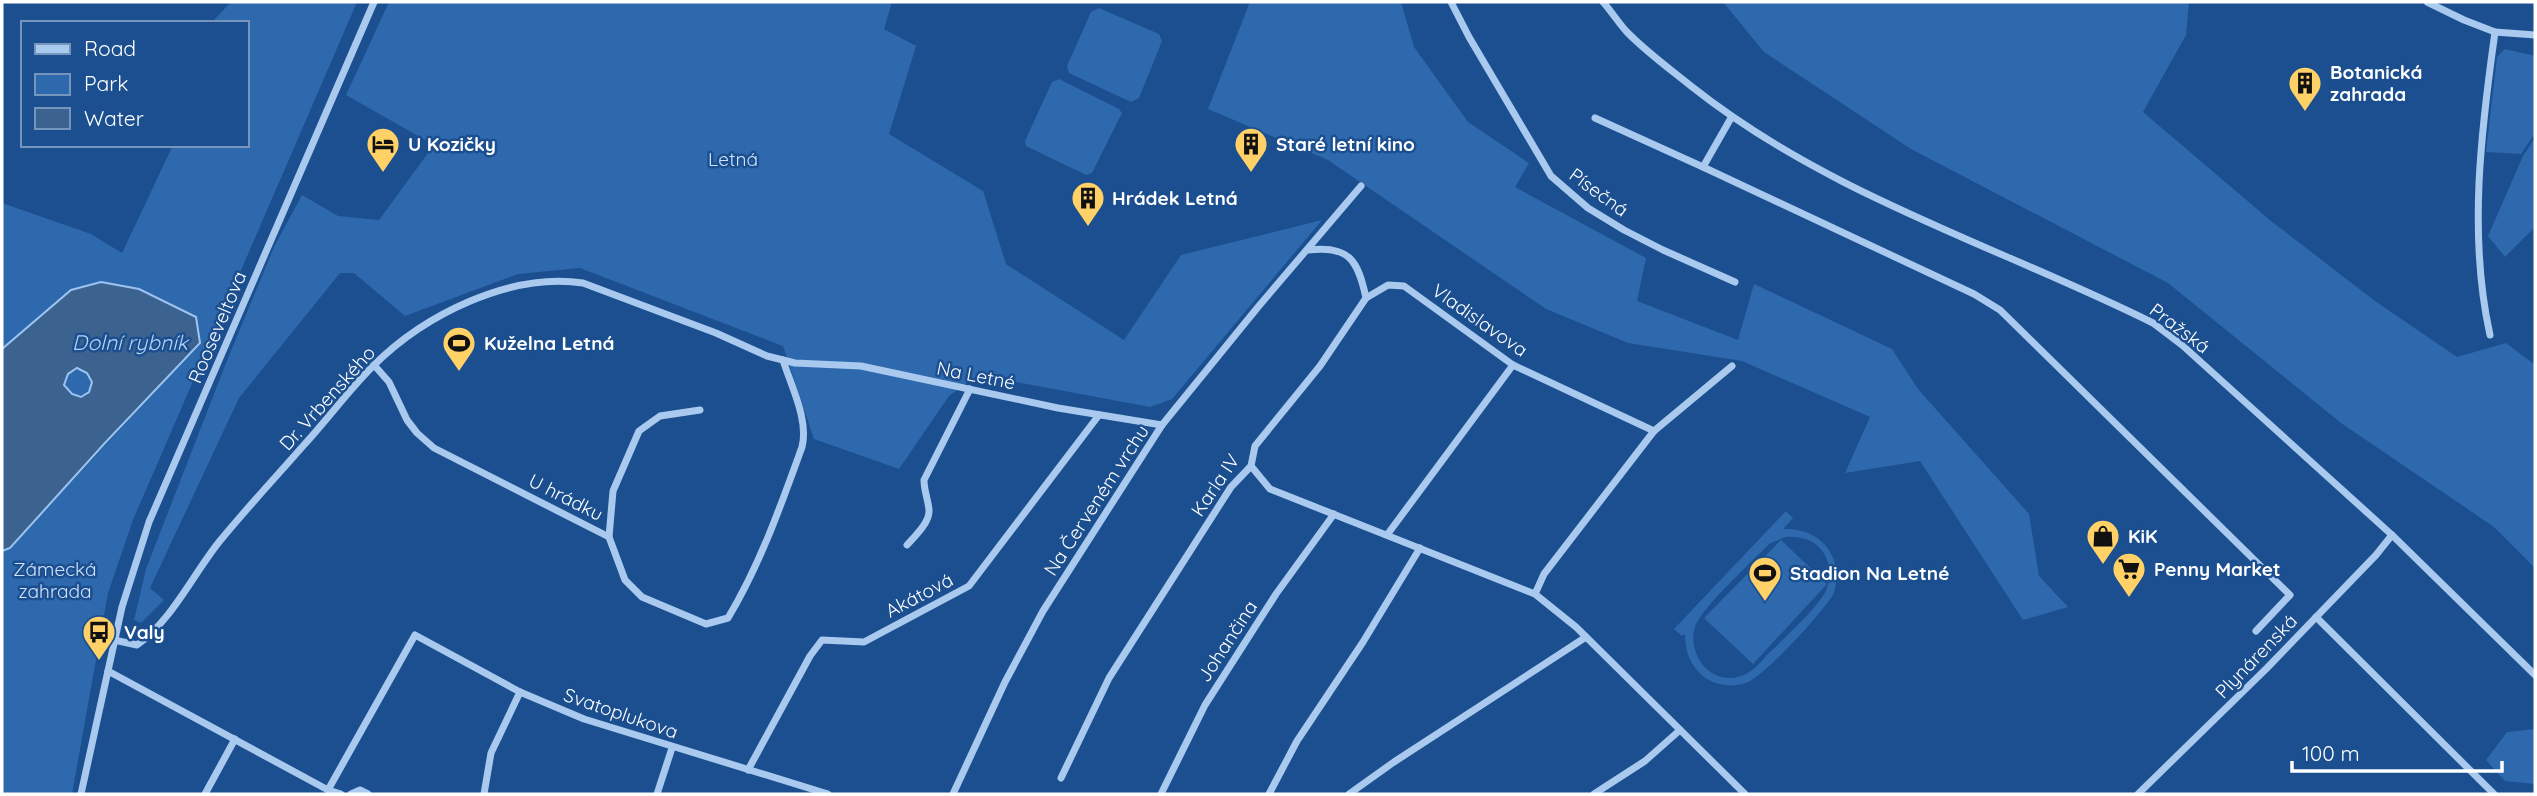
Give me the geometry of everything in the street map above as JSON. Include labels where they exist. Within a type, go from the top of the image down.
[{"type":"street","name":"Rooseveltova","points":[[81,794],[114,640],[149,522],[374,2]]},
{"type":"street","name":"Písečná","points":[[1451,2],[1551,176],[1588,208],[1624,230],[1735,282]]},
{"type":"street","name":"Pražská","points":[[1604,2],[1627,32],[1731,118],[1772,144],[1859,192],[2153,323],[2182,345],[2392,535],[2535,675]]},
{"type":"street","points":[[2427,2],[2495,32],[2535,35]]},
{"type":"street","points":[[2490,335],[2481,295],[2480,159],[2495,32]]},
{"type":"street","points":[[1595,118],[1974,294],[2000,310],[2290,596],[2256,631]]},
{"type":"street","points":[[1703,167],[1731,118]]},
{"type":"street","name":"Na Červeném vrchu","points":[[953,794],[1005,682],[1043,611],[1162,425],[1361,186]]},
{"type":"street","points":[[1307,250],[1340,250],[1356,263],[1366,298]]},
{"type":"street","name":"Dr. Vrbenského","points":[[114,640],[136,645],[152,634],[219,542],[374,365],[417,330],[485,293],[528,283],[583,283],[783,360]]},
{"type":"street","name":"Vladislavova","points":[[1366,298],[1388,285],[1404,286],[1513,365],[1654,430]]},
{"type":"street","name":"Karla IV","points":[[1061,778],[1109,678],[1231,487],[1251,466],[1255,446],[1320,366],[1366,298]]},
{"type":"street","name":"Na Letné","points":[[783,360],[861,366],[1099,415],[1162,425]]},
{"type":"street","name":"U hrádku","points":[[374,365],[389,382],[407,420],[434,448],[609,537],[625,580],[642,597],[706,624],[728,618],[740,597],[771,530],[805,437],[783,360]]},
{"type":"street","points":[[1388,535],[1513,365]]},
{"type":"street","points":[[1535,594],[1544,574],[1654,430],[1732,366]]},
{"type":"street","points":[[907,545],[925,522],[929,511],[924,480],[971,389]]},
{"type":"street","points":[[609,537],[613,491],[639,431],[660,416],[700,410]]},
{"type":"street","name":"Akátová","points":[[748,771],[810,656],[822,640],[864,642],[969,586],[1099,415]]},
{"type":"street","points":[[1251,466],[1270,489],[1535,594],[1586,637],[1745,794]]},
{"type":"street","name":"Johančina","points":[[1161,794],[1205,705],[1276,594],[1334,514]]},
{"type":"street","name":"Plynárenská","points":[[2138,794],[2316,618],[2392,535]]},
{"type":"street","points":[[1269,794],[1297,741],[1363,642],[1420,548]]},
{"type":"street","points":[[2316,618],[2494,794]]},
{"type":"street","name":"Svatoplukova","points":[[328,790],[415,635],[520,692],[584,719],[828,794]]},
{"type":"street","points":[[1349,794],[1586,637]]},
{"type":"street","points":[[108,671],[328,790],[341,794]]},
{"type":"street","points":[[484,794],[491,753],[520,692]]},
{"type":"street","points":[[1594,794],[1645,761],[1680,730]]},
{"type":"street","points":[[205,794],[235,739]]},
{"type":"street","points":[[657,794],[672,748]]},
{"type":"street","points":[[351,794],[360,790],[368,794]]},
{"type":"green space","name":"Zámecká zahrada","points":[[231,2],[357,2],[133,520],[108,593],[72,794],[2,794],[2,551],[10,548],[200,343],[109,284],[71,290],[2,349],[2,203],[91,234],[122,253],[172,147],[248,147],[248,21],[213,21]]},
{"type":"green space","name":"Letná","points":[[389,2],[892,2],[884,29],[916,46],[889,134],[983,191],[1006,264],[1124,340],[1181,255],[1322,220],[1172,399],[1150,407],[978,375],[949,396],[899,469],[814,439],[783,346],[580,268],[518,274],[405,316],[354,273],[340,273],[239,398],[150,588],[164,600],[141,623],[134,620],[146,569],[274,247],[302,195],[338,216],[379,220],[434,145],[346,95]]},
{"type":"green space","points":[[1250,2],[1401,2],[1414,47],[1468,122],[1529,163],[1515,187],[1646,258],[1637,301],[1738,340],[1754,284],[1892,349],[1918,389],[2029,514],[2039,576],[2068,607],[2023,620],[1920,461],[1845,473],[1870,417],[1742,361],[1628,343],[1546,309],[1328,160],[1208,109]]},
{"type":"green space","points":[[1723,2],[2189,2],[2186,35],[2143,112],[2271,221],[2375,301],[2457,357],[2506,343],[2535,365],[2535,568],[2494,527],[2341,423],[2168,283],[1911,149],[1764,52]]},
{"type":"green space","points":[[1099,8],[1159,34],[1162,41],[1139,98],[1131,102],[1069,73],[1067,66],[1091,12]]},
{"type":"green space","points":[[2505,49],[2535,56],[2535,133],[2521,154],[2486,152],[2497,57]]},
{"type":"green space","points":[[1059,79],[1122,113],[1092,173],[1086,175],[1026,146],[1025,141],[1052,82]]},
{"type":"green space","points":[[2535,138],[2535,227],[2505,257],[2488,236],[2523,156]]},
{"type":"green space","points":[[78,370],[87,374],[91,383],[87,392],[78,396],[69,392],[65,383],[69,374]]},
{"type":"green space","points":[[1786,511],[1793,518],[1783,529],[1809,533],[1827,547],[1833,557],[1836,581],[1833,595],[1827,604],[1779,657],[1746,683],[1724,685],[1704,677],[1689,658],[1685,634],[1682,636],[1674,629]],"holes":[[[1785,537],[1811,541],[1825,556],[1829,574],[1824,595],[1751,671],[1738,677],[1718,676],[1697,656],[1693,637],[1695,627],[1707,608],[1769,544]]]},
{"type":"green space","name":"Stadion Na Letné","points":[[1781,540],[1827,584],[1753,664],[1704,618]]},
{"type":"green space","points":[[2535,729],[2535,784],[2505,781],[2486,760],[2507,732]]},
{"type":"water","name":"Dolní rybník","points":[[101,282],[139,289],[196,317],[200,343],[10,548],[2,551],[2,349],[71,290]],"holes":[[[77,368],[87,373],[92,382],[89,392],[81,397],[72,394],[64,385],[68,374]]]},
{"type":"place","name":"Botanická zahrada","points":[[2305,113]]},
{"type":"place","name":"U Kozičky","points":[[383,174]]},
{"type":"place","name":"Staré letní kino","points":[[1251,174]]},
{"type":"place","name":"Hrádek Letná","points":[[1088,228]]},
{"type":"place","name":"Kuželna Letná","points":[[459,373]]},
{"type":"place","name":"KiK","points":[[2103,566]]},
{"type":"place","name":"Penny Market","points":[[2129,599]]},
{"type":"place","name":"Stadion Na Letné","points":[[1765,603]]},
{"type":"place","name":"Valy","points":[[99,662]]}]
